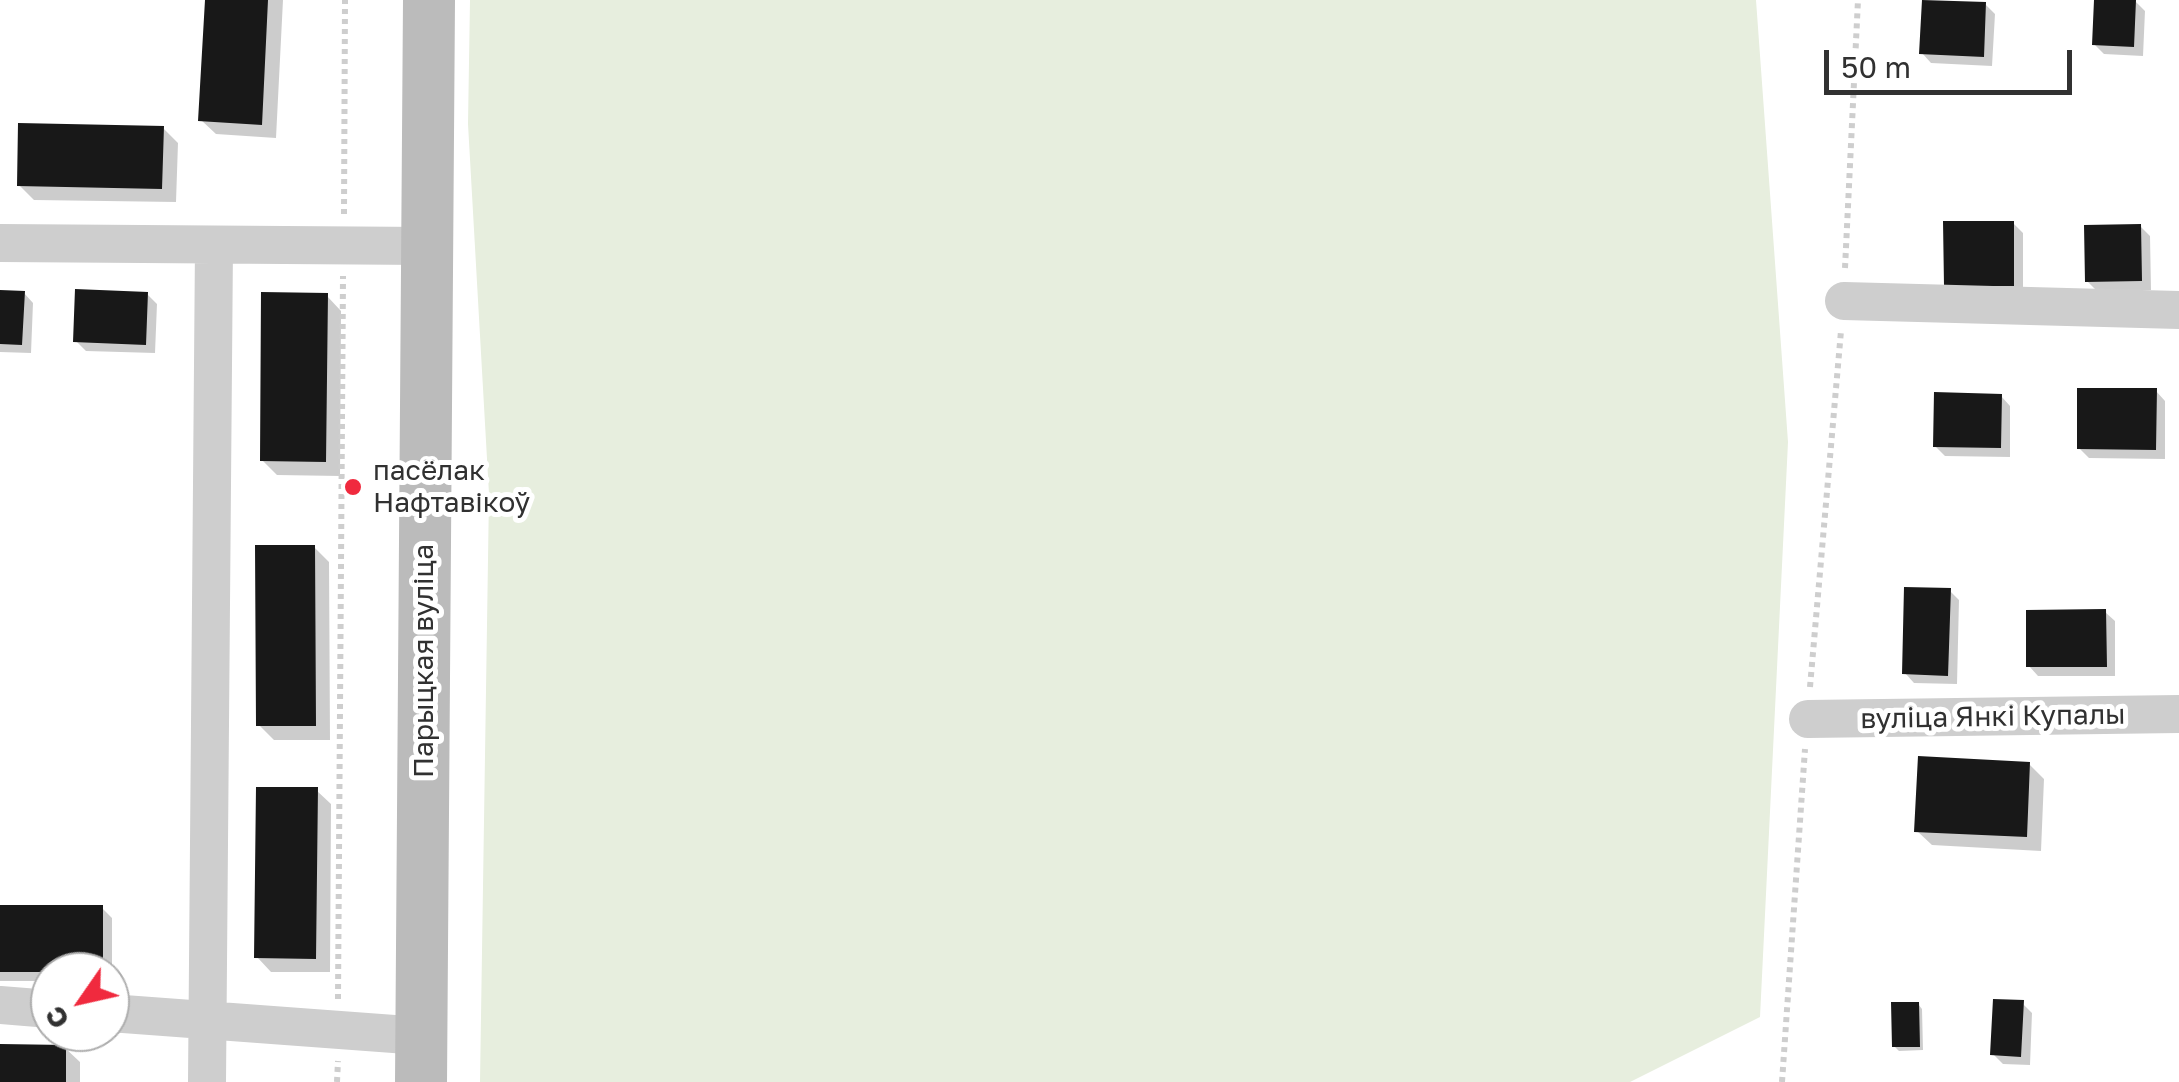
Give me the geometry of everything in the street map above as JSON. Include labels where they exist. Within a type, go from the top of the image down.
[{"type":"main road","name":"Парыцкая вуліца","points":[[421,1059],[429,0]]},
{"type":"street","points":[[0,244],[427,246]]},
{"type":"street","points":[[207,1082],[214,245]]},
{"type":"street","points":[[1844,301],[2179,310]]},
{"type":"street","name":"вуліца Янкі Купалы","points":[[1808,719],[2179,714]]},
{"type":"street","points":[[0,1005],[30,1007]]},
{"type":"street","points":[[130,1014],[338,1030],[421,1059]]},
{"type":"path","points":[[338,1082],[345,0]]},
{"type":"path","points":[[1782,1082],[1844,301],[1858,0]]},
{"type":"green space","points":[[470,0],[1756,0],[1788,442],[1760,1017],[1630,1082],[480,1082],[489,494],[468,124]]},
{"type":"building","points":[[205,0],[268,0],[262,125],[198,121]]},
{"type":"building","points":[[1922,0],[1986,2],[1984,57],[1919,54]]},
{"type":"building","points":[[2094,0],[2136,0],[2134,47],[2092,45]]},
{"type":"building","points":[[18,123],[164,126],[162,189],[17,186]]},
{"type":"building","points":[[1943,221],[2014,221],[2014,286],[1944,286]]},
{"type":"building","points":[[2141,224],[2142,281],[2085,282],[2084,225]]},
{"type":"building","points":[[75,289],[148,292],[146,345],[73,342]]},
{"type":"building","points":[[0,290],[25,291],[22,345],[0,344]]},
{"type":"building","points":[[261,292],[328,293],[326,462],[260,461]]},
{"type":"building","points":[[2077,388],[2157,388],[2156,450],[2077,449]]},
{"type":"building","points":[[1934,392],[2002,394],[2001,448],[1933,447]]},
{"type":"building","points":[[255,545],[315,545],[316,726],[256,726]]},
{"type":"building","points":[[1904,587],[1951,588],[1948,676],[1902,674]]},
{"type":"building","points":[[2106,609],[2107,667],[2026,667],[2026,610]]},
{"type":"building","points":[[1918,756],[2030,762],[2027,837],[1914,832]]},
{"type":"building","points":[[256,787],[318,787],[316,959],[254,958]]},
{"type":"building","points":[[0,905],[103,905],[103,952],[30,952],[30,972],[0,972]]},
{"type":"building","points":[[1993,999],[2024,1000],[2021,1057],[1990,1055]]},
{"type":"building","points":[[1891,1002],[1919,1002],[1920,1047],[1892,1047]]},
{"type":"building","points":[[0,1044],[30,1044],[30,1052],[66,1052],[66,1082],[0,1082]]},
{"type":"place","name":"пасёлак Нафтавікоў","points":[[353,487]]}]
